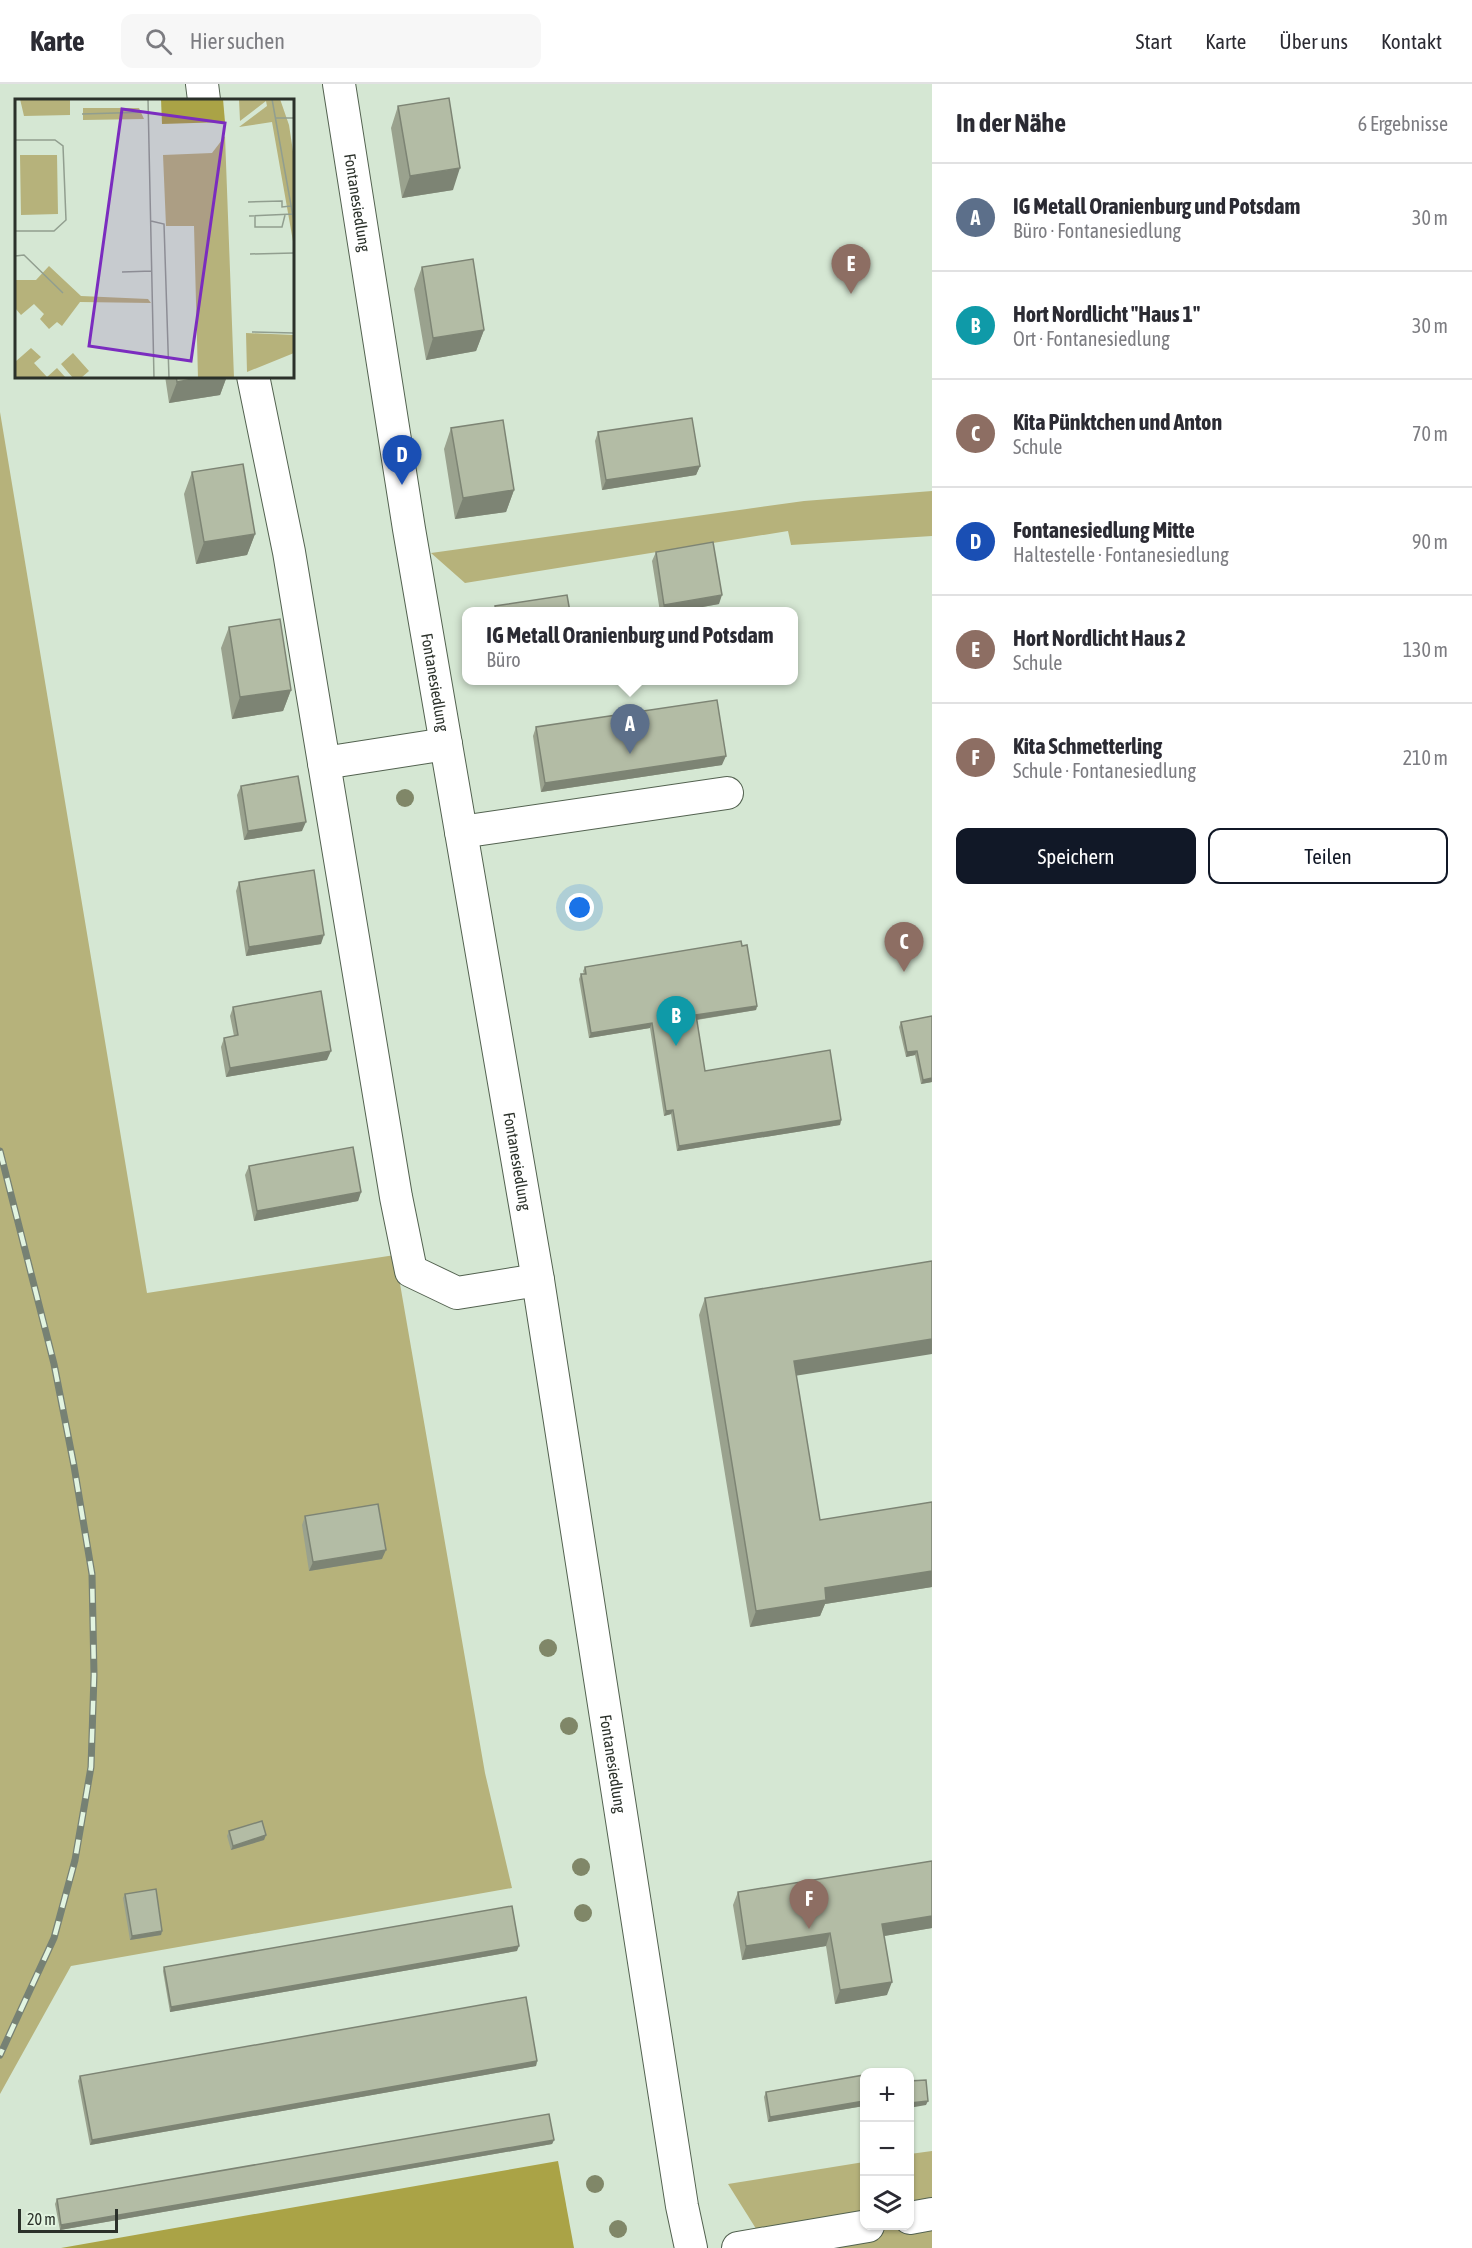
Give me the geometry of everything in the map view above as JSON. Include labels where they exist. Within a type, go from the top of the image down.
[{"type":"street","points":[[202,84],[204,99]]},
{"type":"street","name":"Fontanesiedlung","points":[[339,84],[402,485],[538,1280],[639,1938],[682,2206],[691,2248]]},
{"type":"street","points":[[253,378],[289,552],[396,1197],[411,1271],[457,1293],[538,1280]]},
{"type":"street","points":[[324,764],[446,744]]},
{"type":"street","points":[[461,832],[727,793]]},
{"type":"street","points":[[914,2217],[932,2214]]},
{"type":"street","points":[[738,2248],[860,2227]]},
{"type":"shaded area","points":[[0,412],[147,1293],[395,1255],[485,1773],[512,1888],[71,1966],[0,2094]]},
{"type":"shaded area","points":[[932,491],[932,536],[791,545],[788,531],[465,583],[431,553],[804,501]]},
{"type":"shaded area","points":[[932,2151],[932,2248],[768,2248],[728,2184],[860,2163],[860,2230],[914,2230],[914,2153]]},
{"type":"shaded area","points":[[558,2161],[574,2248],[61,2248]]},
{"type":"building","points":[[449,98],[460,168],[410,176],[398,106]]},
{"type":"building","points":[[473,259],[484,330],[433,338],[422,267]]},
{"type":"building","points":[[176,378],[198,378],[177,382]]},
{"type":"building","points":[[692,418],[700,466],[606,480],[598,432]]},
{"type":"building","points":[[503,420],[514,490],[463,498],[451,428]]},
{"type":"building","points":[[243,464],[255,534],[204,542],[192,472]]},
{"type":"building","points":[[713,542],[722,595],[664,605],[656,552]]},
{"type":"building","points":[[567,595],[569,607],[495,607]]},
{"type":"building","points":[[280,619],[291,690],[240,697],[229,627]]},
{"type":"building","points":[[717,700],[726,756],[545,783],[536,727]]},
{"type":"building","points":[[298,776],[306,822],[248,831],[241,786]]},
{"type":"building","points":[[314,870],[324,935],[249,947],[239,882]]},
{"type":"building","points":[[741,941],[742,946],[747,945],[757,1006],[696,1015],[705,1071],[830,1050],[841,1120],[679,1146],[673,1110],[666,1111],[652,1023],[591,1033],[581,974],[586,974],[585,967]]},
{"type":"building","points":[[321,991],[331,1051],[230,1068],[224,1038],[238,1035],[233,1007]]},
{"type":"building","points":[[932,1016],[932,1078],[923,1080],[917,1051],[907,1052],[901,1022]]},
{"type":"building","points":[[353,1147],[361,1192],[257,1211],[249,1166]]},
{"type":"building","points":[[932,1261],[932,1339],[794,1361],[820,1520],[932,1502],[932,1571],[825,1588],[826,1600],[756,1611],[705,1298]]},
{"type":"building","points":[[378,1504],[386,1550],[313,1562],[305,1516]]},
{"type":"building","points":[[262,1821],[266,1835],[233,1846],[229,1831]]},
{"type":"building","points":[[932,1861],[932,1916],[882,1924],[892,1982],[840,1990],[830,1933],[746,1946],[738,1892]]},
{"type":"building","points":[[156,1889],[162,1931],[132,1936],[125,1894]]},
{"type":"building","points":[[512,1906],[519,1946],[171,2007],[164,1967]]},
{"type":"building","points":[[526,1997],[537,2061],[92,2140],[80,2076]]},
{"type":"building","points":[[860,2076],[860,2102],[770,2117],[766,2092]]},
{"type":"building","points":[[926,2080],[928,2101],[914,2103],[914,2081]]},
{"type":"building","points":[[549,2114],[554,2140],[61,2225],[57,2199]]},
{"type":"railway","points":[[0,1151],[54,1364],[74,1466],[92,1574],[94,1675],[91,1767],[75,1860],[54,1938],[0,2055]]},
{"type":"place","name":"Hort Nordlicht Haus 2","points":[[851,294]]},
{"type":"place","name":"Fontanesiedlung Mitte","points":[[402,485]]},
{"type":"place","name":"IG Metall Oranienburg und Potsdam","points":[[630,754]]},
{"type":"place","name":"Kita Pünktchen und Anton","points":[[904,972]]},
{"type":"place","name":"Hort Nordlicht \"Haus 1\"","points":[[676,1046]]},
{"type":"place","name":"Kita Schmetterling","points":[[809,1929]]}]
